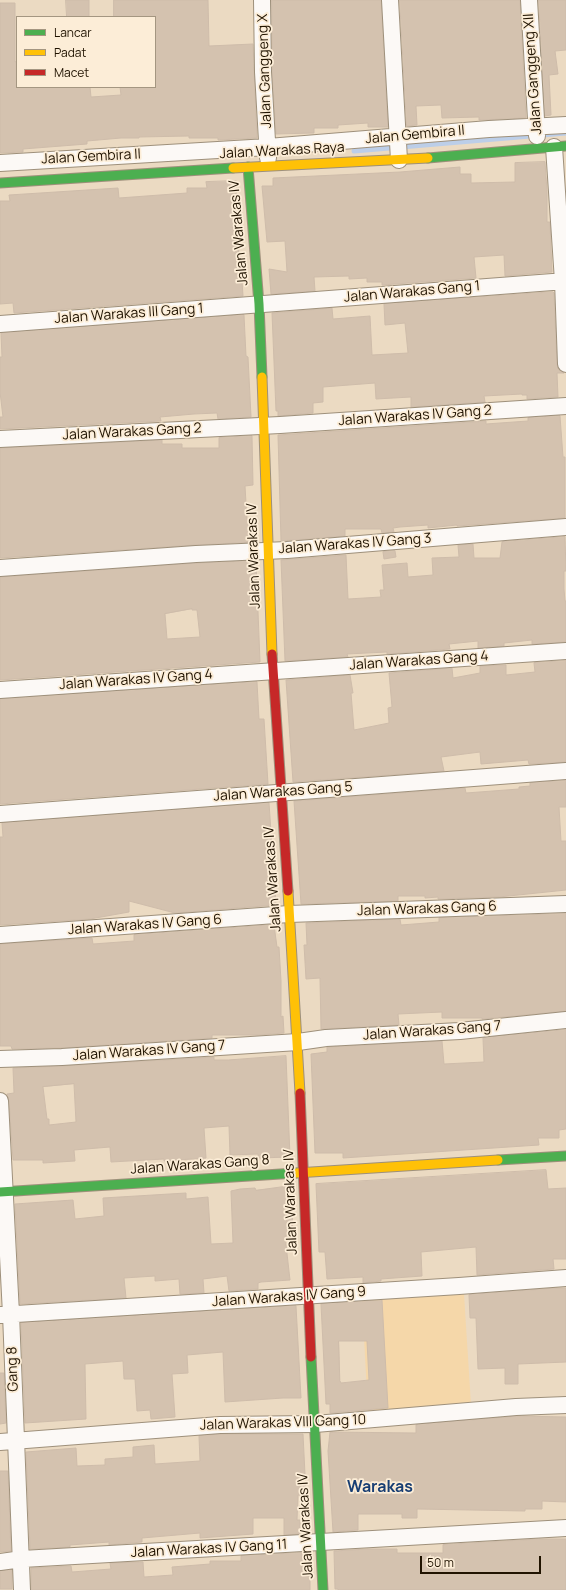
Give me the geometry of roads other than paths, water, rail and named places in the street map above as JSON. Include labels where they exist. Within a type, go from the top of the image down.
[{"type":"street","name":"Jalan Ganggeng X","points":[[262,0],[263,72],[268,156]]},
{"type":"street","points":[[390,0],[399,148]]},
{"type":"street","name":"Jalan Ganggeng XII","points":[[528,0],[564,281],[566,364]]},
{"type":"street","name":"Jalan Gembira II","points":[[0,163],[115,165],[545,140],[566,125]]},
{"type":"street","name":"Jalan Warakas Raya","points":[[0,184],[115,165],[248,167],[268,156],[339,162],[399,148],[545,140]]},
{"type":"street","name":"Jalan Warakas IV","points":[[248,167],[259,304],[265,426],[273,670],[298,1042],[308,1296],[323,1590]]},
{"type":"street","name":"Jalan Warakas Gang 1","points":[[259,304],[564,281]]},
{"type":"street","name":"Jalan Warakas III Gang 1","points":[[0,324],[259,304]]},
{"type":"street","name":"Jalan Warakas IV Gang 2","points":[[265,426],[566,406]]},
{"type":"street","name":"Jalan Warakas Gang 2","points":[[0,439],[265,426]]},
{"type":"street","name":"Jalan Warakas IV Gang 3","points":[[0,568],[196,554],[268,551],[566,527]]},
{"type":"street","name":"Jalan Warakas Gang 4","points":[[273,670],[464,659],[566,651]]},
{"type":"street","name":"Jalan Warakas IV Gang 4","points":[[0,690],[273,670]]},
{"type":"street","name":"Jalan Warakas Gang 5","points":[[0,814],[566,771]]},
{"type":"street","name":"Jalan Warakas Gang 6","points":[[289,914],[566,904]]},
{"type":"street","name":"Jalan Warakas IV Gang 6","points":[[0,935],[289,914]]},
{"type":"street","name":"Jalan Warakas Gang 7","points":[[298,1042],[326,1038],[460,1031],[566,1020]]},
{"type":"street","name":"Jalan Warakas IV Gang 7","points":[[0,1059],[62,1057],[298,1042]]},
{"type":"street","name":"Gang 8","points":[[0,1101],[8,1442],[22,1590]]},
{"type":"street","name":"Jalan Warakas Gang 8","points":[[2,1192],[566,1156]]},
{"type":"street","name":"Jalan Warakas IV Gang 9","points":[[6,1315],[566,1278]]},
{"type":"street","name":"Jalan Warakas VIII Gang 10","points":[[8,1442],[220,1425],[315,1424],[566,1404]]},
{"type":"street","name":"Jalan Warakas IV Gang 11","points":[[0,1562],[566,1528]]},
{"type":"waterway","points":[[354,151],[566,133]]},
{"type":"district","name":"Warakas","points":[[380,1488]]}]
